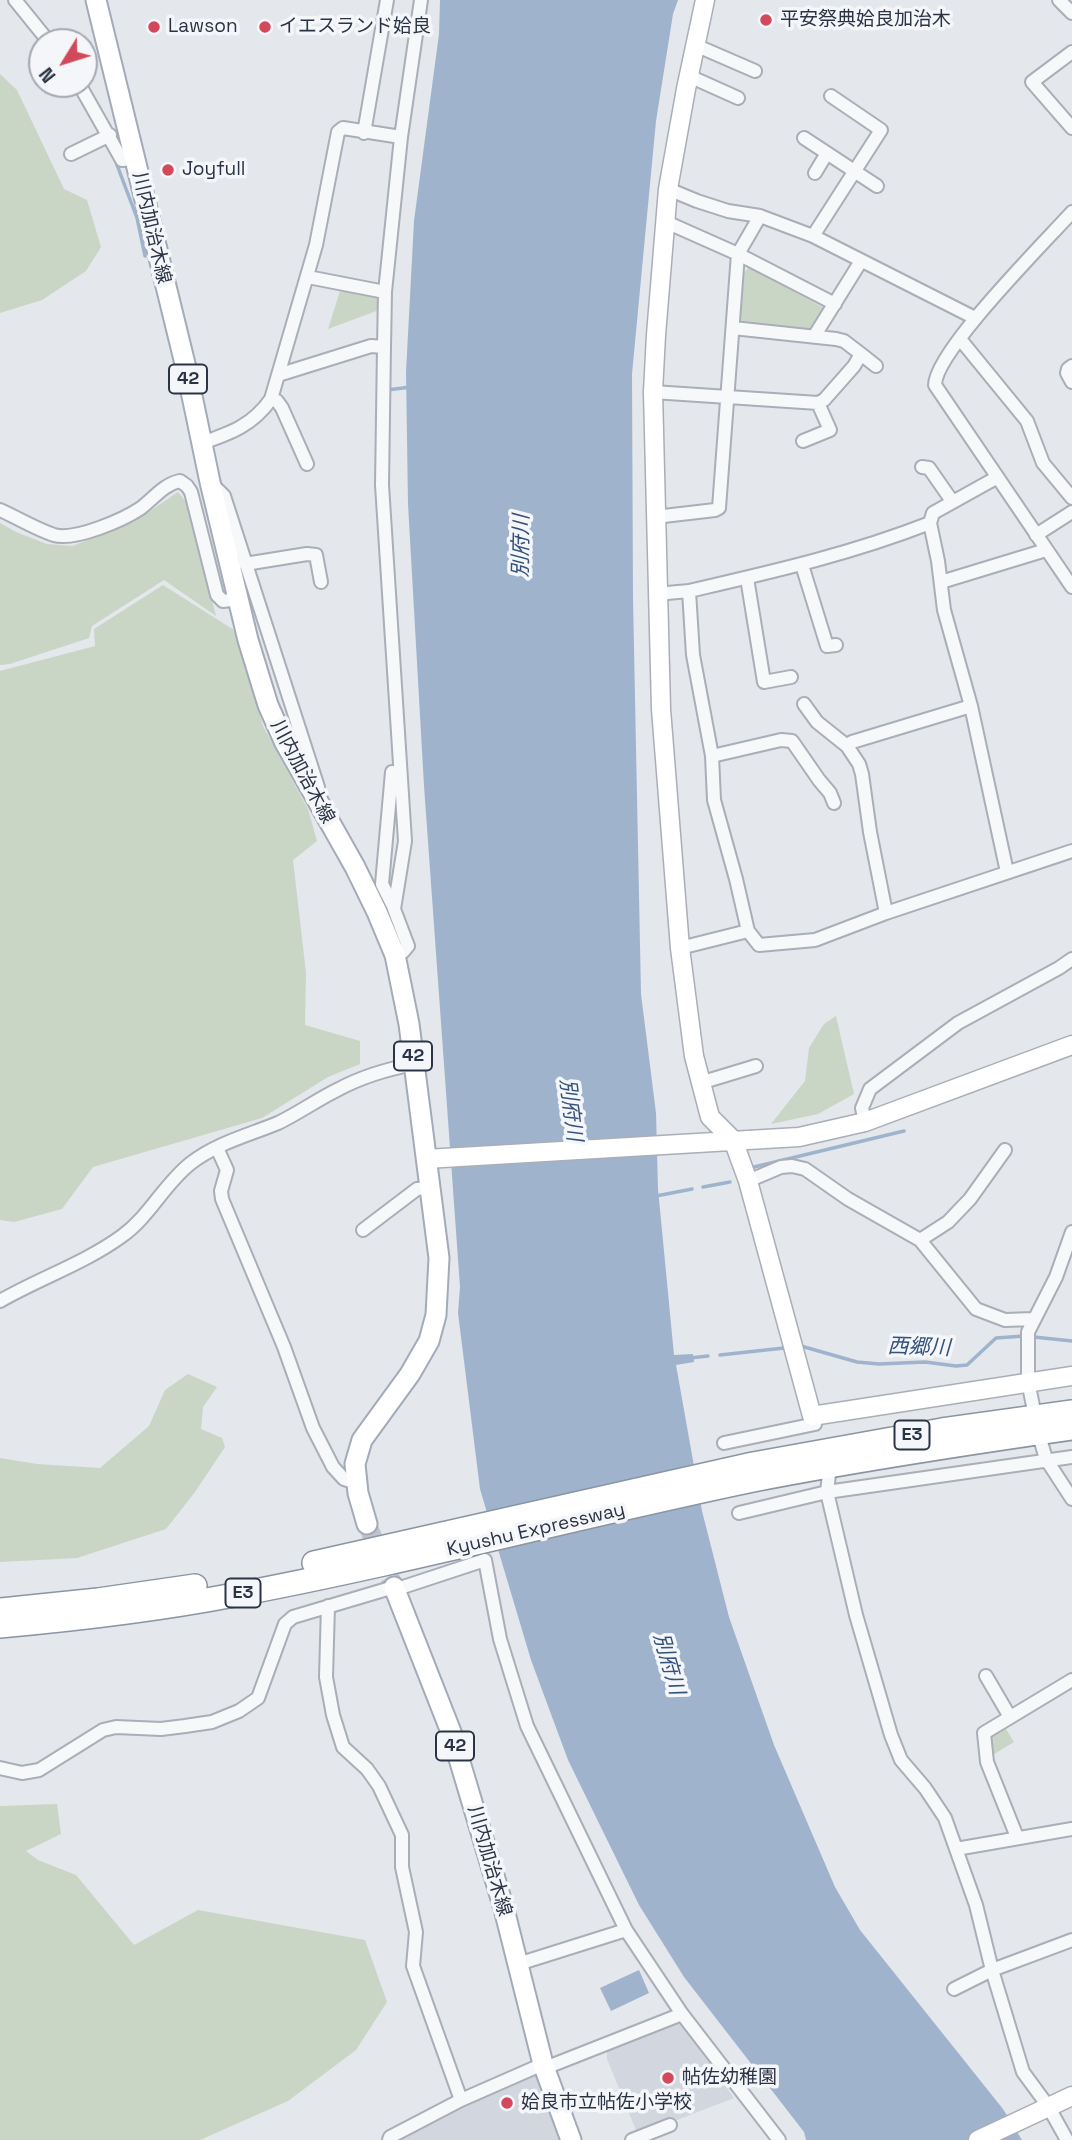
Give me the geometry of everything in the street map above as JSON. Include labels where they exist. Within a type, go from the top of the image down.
[{"type":"highway","name":"Kyushu Expressway","points":[[0,1610],[98,1600],[229,1581],[480,1533],[942,1430],[1072,1412]]},
{"type":"highway","name":"Kyushu Expressway","points":[[755,1472],[1072,1428]]},
{"type":"highway","name":"Kyushu Expressway","points":[[0,1626],[100,1617],[232,1595],[372,1567],[480,1533]]},
{"type":"main road","name":"川内加治木線","points":[[96,0],[238,599],[268,705],[315,799],[355,867],[395,955],[409,1024],[432,1159],[429,1188],[439,1258],[436,1315],[429,1341],[410,1374],[362,1440],[355,1464],[367,1524]]},
{"type":"main road","name":"川内加治木線","points":[[394,1587],[451,1732],[518,1964],[544,2066],[571,2140]]},
{"type":"street","points":[[15,0],[38,28]]},
{"type":"street","points":[[364,133],[387,0]]},
{"type":"street","points":[[394,909],[405,841],[382,485],[385,292],[401,137],[421,0]]},
{"type":"street","points":[[705,0],[668,189],[660,273],[653,392],[661,709],[680,948],[688,1024],[700,1083],[710,1116],[733,1140],[748,1181],[815,1424]]},
{"type":"street","points":[[1059,0],[1072,13]]},
{"type":"street","points":[[695,45],[755,71]]},
{"type":"street","points":[[1072,52],[1032,82],[1072,128]]},
{"type":"street","points":[[688,76],[738,98]]},
{"type":"street","points":[[813,236],[881,130],[831,96]]},
{"type":"street","points":[[86,98],[106,137],[122,160],[135,159]]},
{"type":"street","points":[[202,443],[237,431],[262,411],[271,399],[308,277],[330,184],[338,132],[344,128],[401,137]]},
{"type":"street","points":[[71,154],[106,137]]},
{"type":"street","points":[[804,138],[877,186]]},
{"type":"street","points":[[815,173],[827,153]]},
{"type":"street","points":[[668,189],[728,211],[760,216],[813,236],[975,318]]},
{"type":"street","points":[[1072,212],[975,318],[937,371],[935,385],[1072,587]]},
{"type":"street","points":[[655,517],[719,508],[738,254],[760,216]]},
{"type":"street","points":[[666,222],[738,254],[835,304]]},
{"type":"street","points":[[815,335],[861,261]]},
{"type":"street","points":[[308,277],[385,292]]},
{"type":"street","points":[[733,328],[815,335],[844,341],[876,366]]},
{"type":"street","points":[[960,339],[1027,421],[1043,463],[1072,498]]},
{"type":"street","points":[[278,375],[371,346],[384,347]]},
{"type":"street","points":[[653,392],[818,403],[824,400],[854,366],[861,354]]},
{"type":"street","points":[[1072,366],[1067,373],[1072,382]]},
{"type":"street","points":[[271,399],[277,401],[282,408],[307,464]]},
{"type":"street","points":[[803,441],[831,430],[818,403]]},
{"type":"street","points":[[922,467],[929,468],[952,501]]},
{"type":"street","points":[[996,478],[933,513],[930,523],[944,611],[971,706],[1007,872]]},
{"type":"street","points":[[0,510],[55,535],[69,537],[135,512],[154,499],[170,483],[180,481],[191,492],[217,595],[223,601],[238,599]]},
{"type":"street","points":[[210,482],[224,496],[316,782],[319,792],[315,799]]},
{"type":"street","points":[[1036,535],[1072,512]]},
{"type":"street","points":[[656,594],[689,591],[802,565],[930,523]]},
{"type":"street","points":[[941,582],[1046,550]]},
{"type":"street","points":[[245,564],[307,554],[316,555],[321,582]]},
{"type":"street","points":[[802,565],[828,646],[836,645]]},
{"type":"street","points":[[747,578],[764,682],[791,677]]},
{"type":"street","points":[[689,591],[694,654],[712,756],[714,800],[748,931],[759,945],[815,940],[886,913],[1072,851]]},
{"type":"street","points":[[804,705],[817,722],[847,746],[862,774],[886,913]]},
{"type":"street","points":[[847,746],[852,742],[971,706]]},
{"type":"street","points":[[391,726],[394,755],[382,884],[408,946],[395,955]]},
{"type":"street","points":[[712,756],[781,740],[792,741],[830,793],[834,803]]},
{"type":"street","points":[[680,948],[748,931]]},
{"type":"street","points":[[865,1122],[862,1108],[870,1089],[958,1023],[1040,979],[1072,958]]},
{"type":"street","points":[[432,1159],[799,1137],[865,1122],[1072,1045]]},
{"type":"street","points":[[0,1301],[124,1235],[145,1215],[175,1176],[216,1148],[281,1122],[362,1078],[414,1064]]},
{"type":"street","points":[[700,1083],[755,1066]]},
{"type":"street","points":[[216,1148],[227,1170],[221,1191],[222,1199],[284,1347],[313,1428],[333,1468],[344,1479],[357,1483]]},
{"type":"street","points":[[920,1240],[948,1222],[970,1199],[1005,1150]]},
{"type":"street","points":[[748,1181],[781,1167],[805,1169],[848,1199],[920,1240],[976,1309],[1005,1320],[1033,1319]]},
{"type":"street","points":[[363,1230],[417,1189],[429,1188]]},
{"type":"street","points":[[1033,1406],[1028,1381],[1028,1332],[1056,1277],[1072,1232]]},
{"type":"street","points":[[724,1443],[1028,1381],[1072,1376]]},
{"type":"street","points":[[1041,1442],[1046,1459],[1072,1499]]},
{"type":"street","points":[[739,1513],[827,1492],[1072,1457]]},
{"type":"street","points":[[829,1474],[827,1492],[856,1615],[891,1735],[901,1760],[925,1788],[945,1818],[976,1905],[992,1970],[1023,2072],[1068,2140]]},
{"type":"street","points":[[0,1768],[22,1773],[39,1770],[103,1730],[116,1727],[161,1729],[212,1722],[226,1717],[258,1698],[285,1624],[293,1617],[394,1587],[403,1587],[485,1560],[500,1639],[527,1726],[626,1930],[682,2014],[779,2140]]},
{"type":"street","points":[[328,1606],[326,1677],[333,1715],[343,1747],[367,1769],[379,1786],[402,1835],[402,1867],[416,1932],[414,1966],[461,2100]]},
{"type":"street","points":[[986,1676],[1010,1717]]},
{"type":"street","points":[[1017,1837],[986,1762],[984,1732],[1072,1680]]},
{"type":"street","points":[[956,1849],[1072,1829]]},
{"type":"street","points":[[518,1964],[626,1930]]},
{"type":"street","points":[[954,1989],[992,1970],[1072,1940]]},
{"type":"street","points":[[389,2140],[390,2137],[461,2100],[682,2014]]},
{"type":"street","points":[[978,2140],[1072,2096]]},
{"type":"street","points":[[632,2140],[670,2125]]},
{"type":"shaded area","name":"帖佐幼稚園","points":[[679,2020],[734,2098],[638,2135],[607,2059],[607,2051]]},
{"type":"shaded area","name":"姶良市立帖佐小学校","points":[[536,2070],[563,2140],[393,2140],[396,2135]]},
{"type":"green space","points":[[0,74],[17,90],[64,189],[87,200],[101,247],[86,271],[42,300],[0,313]]},
{"type":"green space","points":[[749,267],[824,308],[812,330],[739,323],[743,274]]},
{"type":"green space","points":[[340,291],[380,298],[379,310],[328,329]]},
{"type":"green space","points":[[178,492],[187,503],[216,616],[164,580],[92,626],[89,638],[0,665],[0,523],[47,544],[73,546],[141,517]]},
{"type":"green space","points":[[163,585],[234,630],[263,726],[308,809],[317,841],[293,860],[306,973],[305,1025],[360,1041],[360,1064],[328,1077],[262,1118],[93,1167],[62,1209],[14,1222],[0,1220],[0,671],[95,646],[94,629]]},
{"type":"green space","points":[[836,1016],[854,1094],[818,1114],[771,1124],[805,1081],[809,1048],[824,1024]]},
{"type":"green space","points":[[188,1374],[217,1387],[203,1407],[201,1429],[222,1438],[225,1447],[166,1529],[77,1558],[0,1562],[0,1458],[37,1464],[100,1468],[149,1426],[165,1390]]},
{"type":"green space","points":[[1003,1724],[1014,1742],[991,1756],[986,1734]]},
{"type":"green space","points":[[57,1804],[61,1834],[26,1851],[38,1860],[76,1875],[134,1945],[198,1910],[365,1940],[387,2002],[356,2050],[288,2101],[200,2140],[0,2140],[0,1806]]},
{"type":"water","name":"別府川","points":[[440,0],[678,0],[673,14],[656,121],[632,374],[633,599],[641,994],[656,1113],[658,1189],[674,1355],[693,1354],[694,1362],[676,1365],[702,1511],[729,1617],[774,1745],[835,1887],[860,1930],[1003,2109],[1022,2140],[806,2140],[804,2132],[684,1977],[639,1905],[568,1760],[531,1660],[480,1489],[458,1313],[460,1287],[424,786],[408,504],[406,372],[414,221],[439,34]]},
{"type":"water","points":[[639,1970],[649,1993],[611,2011],[600,1988]]},
{"type":"waterway","points":[[114,157],[137,218],[145,256]]},
{"type":"waterway","points":[[387,390],[411,387]]},
{"type":"waterway","points":[[754,1167],[904,1131]]},
{"type":"waterway","points":[[703,1187],[730,1182]]},
{"type":"waterway","points":[[656,1196],[692,1189]]},
{"type":"waterway","name":"西郷川","points":[[801,1346],[857,1362],[925,1362],[956,1366],[967,1365],[996,1338],[1024,1336]]},
{"type":"waterway","name":"西郷川","points":[[1034,1337],[1072,1341]]},
{"type":"waterway","name":"西郷川","points":[[720,1355],[784,1348]]},
{"type":"waterway","points":[[690,1358],[708,1356]]},
{"type":"tunnel","points":[[367,1524],[394,1587]]},
{"type":"place","name":"平安祭典姶良加治木","points":[[766,20]]},
{"type":"place","name":"Lawson","points":[[154,27]]},
{"type":"place","name":"イエスランド姶良","points":[[265,27]]},
{"type":"place","name":"Joyfull","points":[[168,170]]},
{"type":"place","name":"帖佐幼稚園","points":[[668,2078]]},
{"type":"place","name":"姶良市立帖佐小学校","points":[[507,2103]]}]
